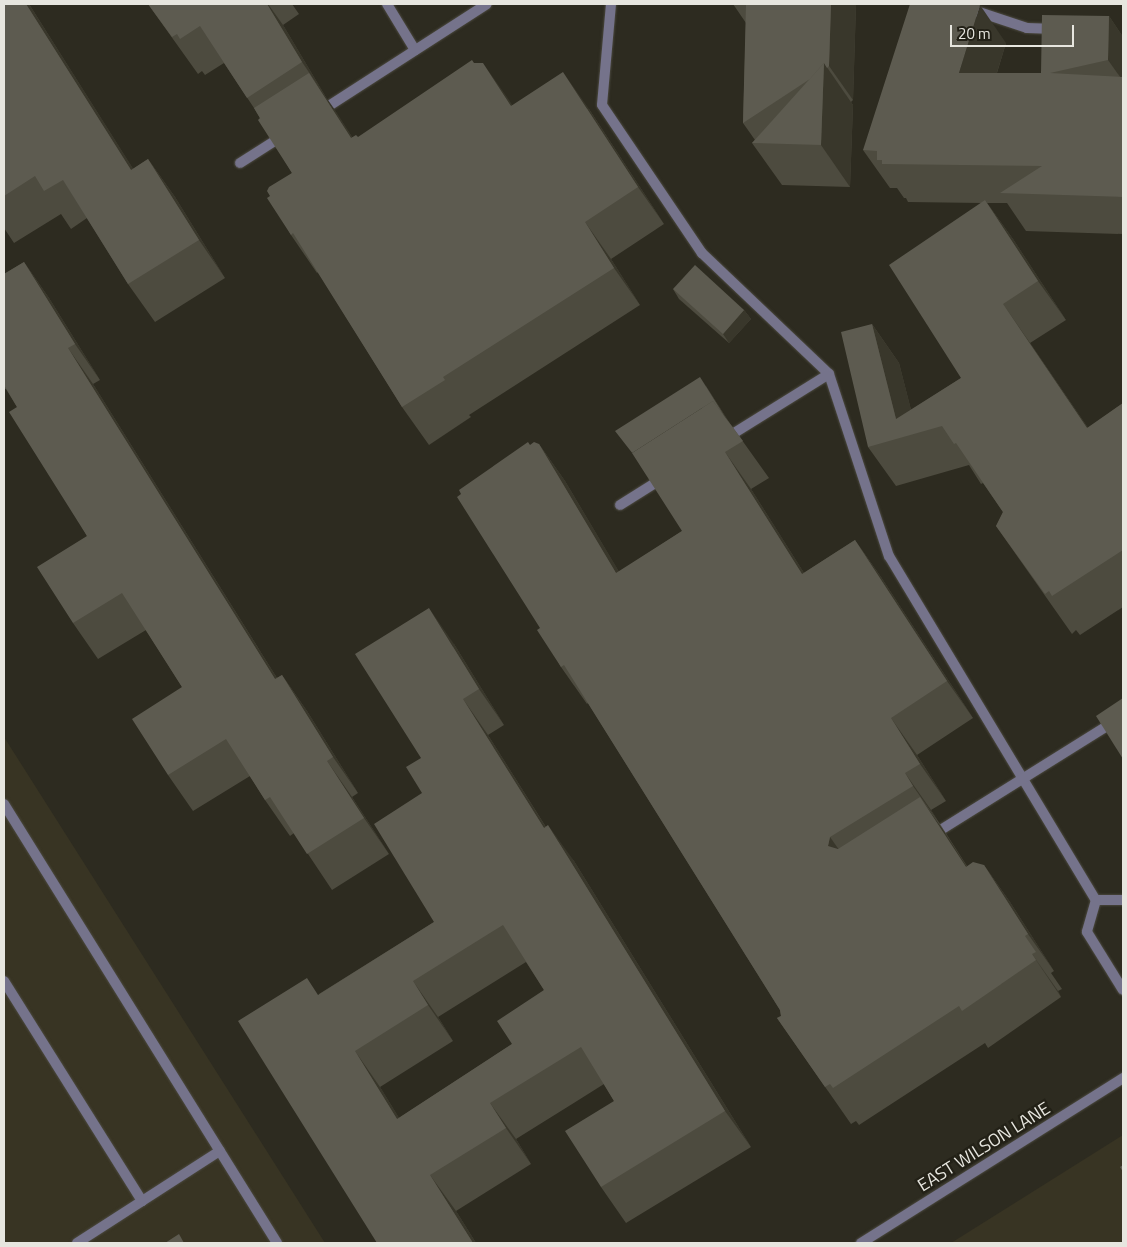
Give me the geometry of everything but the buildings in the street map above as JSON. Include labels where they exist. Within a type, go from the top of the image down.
[{"type":"street","points":[[387,4],[415,50]]},
{"type":"street","points":[[307,120],[487,4]]},
{"type":"street","points":[[611,4],[602,105],[702,253],[829,374],[889,556],[1096,900],[1087,932],[1123,990]]},
{"type":"street","points":[[955,4],[1027,28],[1066,29]]},
{"type":"street","points":[[240,163],[290,131]]},
{"type":"street","points":[[720,442],[829,374]]},
{"type":"street","points":[[620,505],[670,474]]},
{"type":"street","points":[[918,844],[1123,716]]},
{"type":"street","points":[[4,804],[277,1243]]},
{"type":"street","points":[[1096,900],[1123,900]]},
{"type":"street","points":[[4,981],[142,1201]]},
{"type":"street","name":"EAST WILSON LANE","points":[[861,1243],[1123,1078]]},
{"type":"street","points":[[77,1243],[220,1151]]},
{"type":"shaded area","points":[[4,737],[325,1243],[4,1243]]},
{"type":"shaded area","points":[[1123,1135],[1123,1243],[951,1243]]}]
